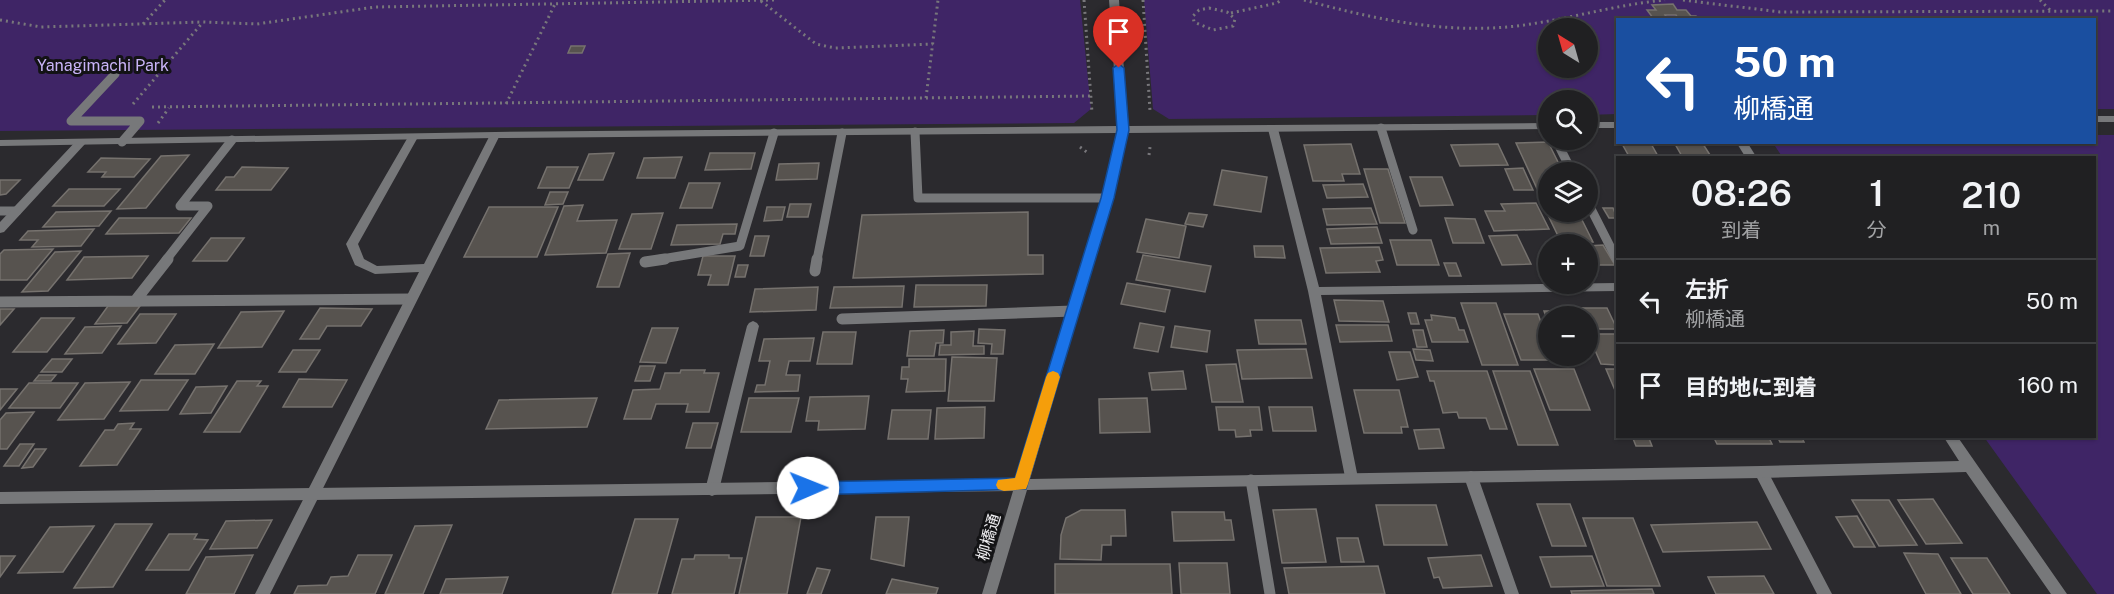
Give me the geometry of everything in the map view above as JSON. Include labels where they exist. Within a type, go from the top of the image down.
[{"type":"street","name":"柳橋通","points":[[989,594],[1107,198],[1123,130],[1114,0]]},
{"type":"street","points":[[2096,119],[2114,119]]},
{"type":"street","points":[[1598,125],[1616,125]]},
{"type":"street","points":[[0,143],[495,135],[1538,126]]},
{"type":"street","points":[[1273,129],[1314,291],[1351,478]]},
{"type":"street","points":[[262,594],[495,135]]},
{"type":"street","points":[[413,137],[352,244],[359,262],[375,270],[427,268]]},
{"type":"street","points":[[0,229],[81,142]]},
{"type":"street","points":[[1314,291],[1616,287]]},
{"type":"street","points":[[712,490],[753,326]]},
{"type":"street","points":[[1950,438],[2060,594]]},
{"type":"street","points":[[0,498],[712,490],[1761,472],[1969,466]]},
{"type":"street","points":[[1761,472],[1826,594]]},
{"type":"street","points":[[1471,477],[1512,594]]},
{"type":"lane","points":[[115,74],[71,121],[140,120],[122,142]]},
{"type":"lane","points":[[1381,128],[1413,230]]},
{"type":"lane","points":[[815,271],[842,132]]},
{"type":"lane","points":[[915,132],[918,198],[1107,198]]},
{"type":"lane","points":[[645,262],[740,246],[774,133]]},
{"type":"lane","points":[[135,301],[208,206],[180,206],[232,140]]},
{"type":"lane","points":[[0,211],[17,211]]},
{"type":"lane","points":[[1598,222],[1616,258]]},
{"type":"lane","points":[[0,302],[411,299]]},
{"type":"lane","points":[[842,318],[1073,311]]},
{"type":"lane","points":[[1251,480],[1270,594]]},
{"type":"path","points":[[143,24],[165,0]]},
{"type":"path","points":[[761,0],[816,44],[835,48],[933,44]]},
{"type":"path","points":[[0,20],[41,27],[203,22],[257,24],[375,7],[556,2],[774,0]]},
{"type":"path","points":[[926,99],[938,0]]},
{"type":"path","points":[[1084,0],[1092,113],[1087,117]]},
{"type":"path","points":[[1143,0],[1150,111],[1156,114]]},
{"type":"path","points":[[1231,13],[1235,19],[1233,26],[1213,31],[1201,28],[1194,22],[1193,16],[1199,10],[1209,8],[1231,13],[1277,3],[1281,0]]},
{"type":"path","points":[[1304,0],[1387,21],[1447,28],[1508,27],[1638,1],[1665,0]]},
{"type":"path","points":[[1683,0],[1780,12],[2114,11]]},
{"type":"path","points":[[2040,0],[2052,12]]},
{"type":"path","points":[[505,104],[556,2]]},
{"type":"path","points":[[140,107],[130,107],[203,22]]},
{"type":"path","points":[[150,107],[1091,96]]},
{"type":"path","points":[[1149,155],[1150,147],[1159,145]]},
{"type":"path","points":[[1080,147],[1088,153]]},
{"type":"green space","name":"Yanagimachi Park","points":[[0,0],[1080,0],[1091,109],[1074,123],[0,131]]},
{"type":"green space","points":[[1144,0],[2114,0],[2114,109],[2096,109],[2096,18],[1616,18],[1616,114],[1598,115],[1598,90],[1538,90],[1538,115],[1169,119],[1153,109]]},
{"type":"green space","points":[[2096,135],[2114,135],[2114,594],[2097,594],[1985,438],[2096,438],[2096,156],[1782,156],[1774,144],[2096,144]]},
{"type":"building","points":[[1673,4],[1677,10],[1686,10],[1691,16],[1697,18],[1665,15],[1667,18],[1653,18],[1647,10],[1656,10],[1652,5]]},
{"type":"building","points":[[571,46],[585,46],[582,53],[568,53]]},
{"type":"building","points":[[1538,142],[1538,150],[1552,150],[1558,162],[1538,162],[1538,191],[1516,143]]},
{"type":"building","points":[[1351,144],[1360,174],[1342,174],[1344,181],[1313,181],[1304,145]]},
{"type":"building","points":[[1498,144],[1508,165],[1460,166],[1451,145]]},
{"type":"building","points":[[1622,144],[1651,144],[1658,156],[1629,156]]},
{"type":"building","points":[[1675,144],[1703,144],[1711,156],[1682,156]]},
{"type":"building","points":[[614,153],[603,180],[578,180],[589,154]]},
{"type":"building","points":[[710,153],[755,153],[751,169],[705,170]]},
{"type":"building","points":[[189,155],[146,208],[117,209],[161,156]]},
{"type":"building","points":[[682,157],[675,178],[637,178],[644,158]]},
{"type":"building","points":[[101,158],[150,159],[134,177],[102,177],[106,172],[88,172]]},
{"type":"building","points":[[819,163],[817,179],[776,180],[779,164]]},
{"type":"building","points":[[242,167],[288,168],[271,190],[216,190],[226,177],[234,177]]},
{"type":"building","points":[[547,167],[578,167],[569,188],[538,188]]},
{"type":"building","points":[[1523,168],[1533,190],[1514,190],[1505,169]]},
{"type":"building","points":[[1364,169],[1388,169],[1405,223],[1380,223]]},
{"type":"building","points":[[1222,170],[1267,177],[1261,212],[1214,205]]},
{"type":"building","points":[[1410,177],[1442,177],[1453,205],[1420,206]]},
{"type":"building","points":[[0,180],[20,180],[6,194],[0,195]]},
{"type":"building","points":[[689,183],[720,183],[712,208],[680,208]]},
{"type":"building","points":[[1363,184],[1368,197],[1327,198],[1323,185]]},
{"type":"building","points":[[69,189],[120,189],[104,206],[53,206]]},
{"type":"building","points":[[550,192],[568,192],[563,204],[545,205]]},
{"type":"building","points":[[1536,203],[1538,222],[1546,222],[1549,229],[1494,231],[1485,211],[1505,211],[1501,204]]},
{"type":"building","points":[[790,204],[811,204],[808,217],[787,217]]},
{"type":"building","points":[[583,205],[577,221],[617,220],[606,253],[545,255],[564,206]]},
{"type":"building","points":[[489,207],[558,207],[537,257],[464,257]]},
{"type":"building","points":[[767,207],[785,207],[782,220],[764,221]]},
{"type":"building","points":[[1371,208],[1377,224],[1327,225],[1323,209]]},
{"type":"building","points":[[1603,208],[1613,208],[1616,218],[1609,218]]},
{"type":"building","points":[[111,211],[99,226],[43,227],[56,212]]},
{"type":"building","points":[[1028,212],[1028,255],[1043,255],[1043,274],[853,278],[862,215]]},
{"type":"building","points":[[663,213],[651,249],[619,249],[632,214]]},
{"type":"building","points":[[1189,213],[1207,215],[1203,227],[1185,224]]},
{"type":"building","points":[[119,218],[191,218],[179,233],[106,234]]},
{"type":"building","points":[[1445,218],[1475,219],[1484,243],[1453,243]]},
{"type":"building","points":[[1146,219],[1186,226],[1179,258],[1137,252]]},
{"type":"building","points":[[1551,222],[1583,222],[1589,234],[1557,234]]},
{"type":"building","points":[[737,224],[735,234],[723,234],[720,244],[671,245],[677,225]]},
{"type":"building","points":[[1377,227],[1382,243],[1331,244],[1327,229]]},
{"type":"building","points":[[94,229],[81,246],[32,247],[38,240],[20,240],[28,231]]},
{"type":"building","points":[[1517,235],[1531,264],[1502,265],[1489,236]]},
{"type":"building","points":[[755,236],[769,236],[764,256],[750,256]]},
{"type":"building","points":[[211,238],[244,238],[227,261],[193,261]]},
{"type":"building","points":[[1390,240],[1431,240],[1439,265],[1397,265]]},
{"type":"building","points":[[1598,245],[1603,245],[1615,265],[1598,265]]},
{"type":"building","points":[[1254,246],[1283,246],[1285,258],[1255,257]]},
{"type":"building","points":[[1379,247],[1383,260],[1376,261],[1380,272],[1326,273],[1320,248]]},
{"type":"building","points":[[53,249],[27,280],[0,280],[0,254],[4,250]]},
{"type":"building","points":[[81,251],[48,291],[22,292],[55,252]]},
{"type":"building","points":[[630,253],[619,287],[597,287],[608,254]]},
{"type":"building","points":[[1143,255],[1211,266],[1205,292],[1136,280]]},
{"type":"building","points":[[148,256],[132,278],[67,280],[84,257]]},
{"type":"building","points":[[703,256],[735,256],[728,285],[708,285],[711,275],[698,275]]},
{"type":"building","points":[[1444,263],[1456,263],[1461,276],[1449,276]]},
{"type":"building","points":[[738,265],[748,265],[745,277],[735,277]]},
{"type":"building","points":[[1127,283],[1170,290],[1165,312],[1121,304]]},
{"type":"building","points":[[916,285],[987,285],[986,306],[914,307]]},
{"type":"building","points":[[904,286],[902,307],[830,308],[834,287]]},
{"type":"building","points":[[818,287],[816,310],[750,312],[755,289]]},
{"type":"building","points":[[1334,300],[1383,301],[1389,322],[1339,321]]},
{"type":"building","points":[[1461,303],[1496,303],[1518,365],[1482,365]]},
{"type":"building","points":[[108,306],[140,306],[127,323],[95,324]]},
{"type":"building","points":[[320,308],[372,309],[361,326],[327,326],[319,339],[300,339]]},
{"type":"building","points":[[1598,308],[1607,308],[1616,329],[1598,329]]},
{"type":"building","points":[[0,309],[14,309],[0,325]]},
{"type":"building","points":[[284,311],[262,347],[218,348],[241,312]]},
{"type":"building","points":[[1408,313],[1416,313],[1419,324],[1411,324]]},
{"type":"building","points":[[140,314],[176,314],[156,343],[118,344]]},
{"type":"building","points":[[1504,314],[1538,314],[1538,360],[1521,360]]},
{"type":"building","points":[[1431,315],[1455,318],[1459,330],[1464,330],[1468,342],[1432,342],[1425,320],[1432,320]]},
{"type":"building","points":[[41,318],[74,318],[47,352],[13,352]]},
{"type":"building","points":[[1255,320],[1301,320],[1306,344],[1259,344]]},
{"type":"building","points":[[1140,323],[1164,327],[1158,352],[1134,348]]},
{"type":"building","points":[[1336,325],[1388,325],[1392,341],[1340,342]]},
{"type":"building","points":[[121,326],[102,353],[65,354],[85,327]]},
{"type":"building","points":[[1175,326],[1210,331],[1207,352],[1171,347]]},
{"type":"building","points":[[652,328],[678,328],[666,363],[640,362]]},
{"type":"building","points":[[979,329],[1005,330],[1003,354],[991,354],[992,344],[978,343]]},
{"type":"building","points":[[944,330],[943,343],[936,343],[934,356],[907,356],[910,331]]},
{"type":"building","points":[[1413,330],[1423,330],[1427,347],[1417,347]]},
{"type":"building","points":[[974,331],[973,346],[984,346],[984,354],[939,355],[940,345],[951,345],[951,332]]},
{"type":"building","points":[[823,332],[856,332],[852,364],[817,364]]},
{"type":"building","points":[[1598,334],[1616,334],[1616,365],[1601,364],[1598,357]]},
{"type":"building","points":[[814,338],[810,361],[789,361],[786,375],[800,375],[798,391],[755,392],[757,385],[765,385],[770,361],[759,361],[764,339]]},
{"type":"building","points":[[214,344],[195,374],[155,374],[175,345]]},
{"type":"building","points":[[1306,349],[1312,378],[1242,379],[1237,350]]},
{"type":"building","points":[[1413,349],[1430,350],[1433,361],[1416,360]]},
{"type":"building","points":[[293,350],[320,350],[306,372],[279,372]]},
{"type":"building","points":[[1389,352],[1410,352],[1418,377],[1397,380]]},
{"type":"building","points":[[952,357],[997,358],[994,401],[948,401]]},
{"type":"building","points":[[52,359],[72,359],[62,372],[41,372]]},
{"type":"building","points":[[909,359],[946,359],[945,391],[906,392],[908,379],[901,379],[902,367],[909,367]]},
{"type":"building","points":[[1236,364],[1243,402],[1212,402],[1206,365]]},
{"type":"building","points":[[640,366],[655,366],[650,381],[635,381]]},
{"type":"building","points":[[1534,369],[1574,369],[1590,410],[1550,410]]},
{"type":"building","points":[[1606,369],[1616,369],[1616,393]]},
{"type":"building","points":[[681,370],[705,370],[704,373],[719,373],[709,412],[686,412],[688,404],[656,404],[651,419],[624,419],[633,390],[660,389],[665,373],[680,373]]},
{"type":"building","points":[[1183,371],[1186,389],[1152,390],[1149,373]]},
{"type":"building","points":[[1427,371],[1487,371],[1507,429],[1490,429],[1486,418],[1459,418],[1457,412],[1443,413],[1434,381],[1430,381]]},
{"type":"building","points":[[1493,371],[1530,371],[1558,445],[1518,445]]},
{"type":"building","points":[[39,375],[56,375],[51,381],[34,381]]},
{"type":"building","points":[[299,379],[347,380],[332,407],[283,407]]},
{"type":"building","points":[[141,380],[188,380],[168,410],[120,411]]},
{"type":"building","points":[[237,381],[261,381],[257,386],[268,386],[240,432],[204,432]]},
{"type":"building","points":[[130,382],[104,419],[58,420],[85,383]]},
{"type":"building","points":[[29,383],[78,383],[60,408],[9,408]]},
{"type":"building","points":[[227,386],[211,413],[180,414],[196,387]]},
{"type":"building","points":[[0,389],[17,389],[0,410]]},
{"type":"building","points":[[1354,390],[1399,390],[1408,427],[1401,427],[1402,433],[1364,433]]},
{"type":"building","points":[[869,396],[865,429],[818,430],[819,421],[806,421],[810,397]]},
{"type":"building","points":[[597,398],[587,427],[486,429],[499,400]]},
{"type":"building","points":[[749,398],[799,398],[791,432],[741,432]]},
{"type":"building","points":[[1147,398],[1150,432],[1100,433],[1099,399]]},
{"type":"building","points":[[985,407],[984,438],[935,439],[937,408]]},
{"type":"building","points":[[1216,407],[1259,407],[1262,430],[1250,430],[1251,436],[1236,437],[1235,430],[1219,430]]},
{"type":"building","points":[[1269,407],[1312,407],[1316,431],[1273,431]]},
{"type":"building","points":[[892,410],[931,410],[928,439],[888,439]]},
{"type":"building","points":[[34,412],[7,449],[0,449],[0,420],[6,413]]},
{"type":"building","points":[[134,423],[130,429],[141,429],[117,465],[80,466],[105,430],[114,430],[118,424]]},
{"type":"building","points":[[693,423],[718,423],[711,448],[686,448]]},
{"type":"building","points":[[1439,429],[1444,448],[1419,449],[1414,430]]},
{"type":"building","points":[[1633,438],[1649,438],[1652,446],[1636,446]]},
{"type":"building","points":[[1714,438],[1769,438],[1772,444],[1717,444]]},
{"type":"building","points":[[1778,438],[1802,438],[1804,442],[1780,442]]},
{"type":"building","points":[[20,444],[34,444],[19,466],[4,466]]},
{"type":"building","points":[[35,449],[46,449],[33,467],[22,468]]},
{"type":"building","points":[[1933,499],[1962,543],[1926,544],[1898,500]]},
{"type":"building","points":[[1852,500],[1889,500],[1917,545],[1879,546]]},
{"type":"building","points":[[1537,504],[1570,504],[1586,546],[1552,546]]},
{"type":"building","points":[[1376,505],[1436,505],[1447,545],[1384,545]]},
{"type":"building","points":[[1316,509],[1326,562],[1282,563],[1273,510]]},
{"type":"building","points":[[1081,510],[1125,510],[1126,536],[1111,536],[1111,545],[1102,545],[1101,560],[1060,559],[1061,535],[1066,518]]},
{"type":"building","points":[[1172,512],[1224,512],[1225,520],[1231,520],[1234,540],[1174,541]]},
{"type":"building","points":[[1857,516],[1875,547],[1854,547],[1836,517]]},
{"type":"building","points":[[756,517],[801,517],[787,594],[739,594]]},
{"type":"building","points":[[876,517],[909,517],[904,566],[871,559]]},
{"type":"building","points":[[1583,518],[1633,518],[1660,586],[1607,586]]},
{"type":"building","points":[[635,519],[678,519],[657,594],[612,594]]},
{"type":"building","points":[[272,520],[257,548],[210,549],[226,521]]},
{"type":"building","points":[[1757,522],[1771,549],[1663,552],[1651,525]]},
{"type":"building","points":[[115,524],[152,524],[113,587],[74,588]]},
{"type":"building","points":[[452,525],[423,594],[385,594],[415,526]]},
{"type":"building","points":[[94,526],[63,572],[18,573],[50,527]]},
{"type":"building","points":[[169,534],[197,534],[194,539],[208,540],[189,570],[146,570]]},
{"type":"building","points":[[1337,538],[1358,538],[1364,562],[1341,562]]},
{"type":"building","points":[[1904,553],[1938,554],[1961,594],[1926,594]]},
{"type":"building","points":[[253,555],[234,594],[186,594],[206,557]]},
{"type":"building","points":[[358,555],[392,555],[375,594],[294,594],[298,586],[327,585],[331,577],[348,576]]},
{"type":"building","points":[[695,555],[729,555],[729,558],[742,558],[734,594],[672,594],[682,559],[694,559]]},
{"type":"building","points":[[1481,555],[1492,586],[1443,588],[1439,577],[1434,578],[1428,558]]},
{"type":"building","points":[[0,556],[15,556],[0,577]]},
{"type":"building","points":[[1592,556],[1604,586],[1551,587],[1540,557]]},
{"type":"building","points":[[1951,558],[1987,558],[2010,594],[1973,594]]},
{"type":"building","points":[[1179,563],[1227,563],[1230,594],[1181,594]]},
{"type":"building","points":[[1055,564],[1170,564],[1172,594],[1055,594]]},
{"type":"building","points":[[1378,566],[1385,594],[1289,594],[1284,568]]},
{"type":"building","points":[[817,568],[830,570],[821,594],[807,594]]},
{"type":"building","points":[[1764,576],[1774,594],[1716,594],[1708,577]]},
{"type":"building","points":[[508,577],[502,594],[440,594],[446,579]]},
{"type":"building","points":[[892,579],[938,588],[936,594],[886,594]]},
{"type":"building","points":[[1652,589],[1654,594],[1572,594],[1571,591]]},
{"type":"slow traffic","points":[[1004,485],[1021,484],[1053,377]]},
{"type":"route","points":[[808,488],[1021,484],[1107,198],[1123,130],[1119,68]]}]
